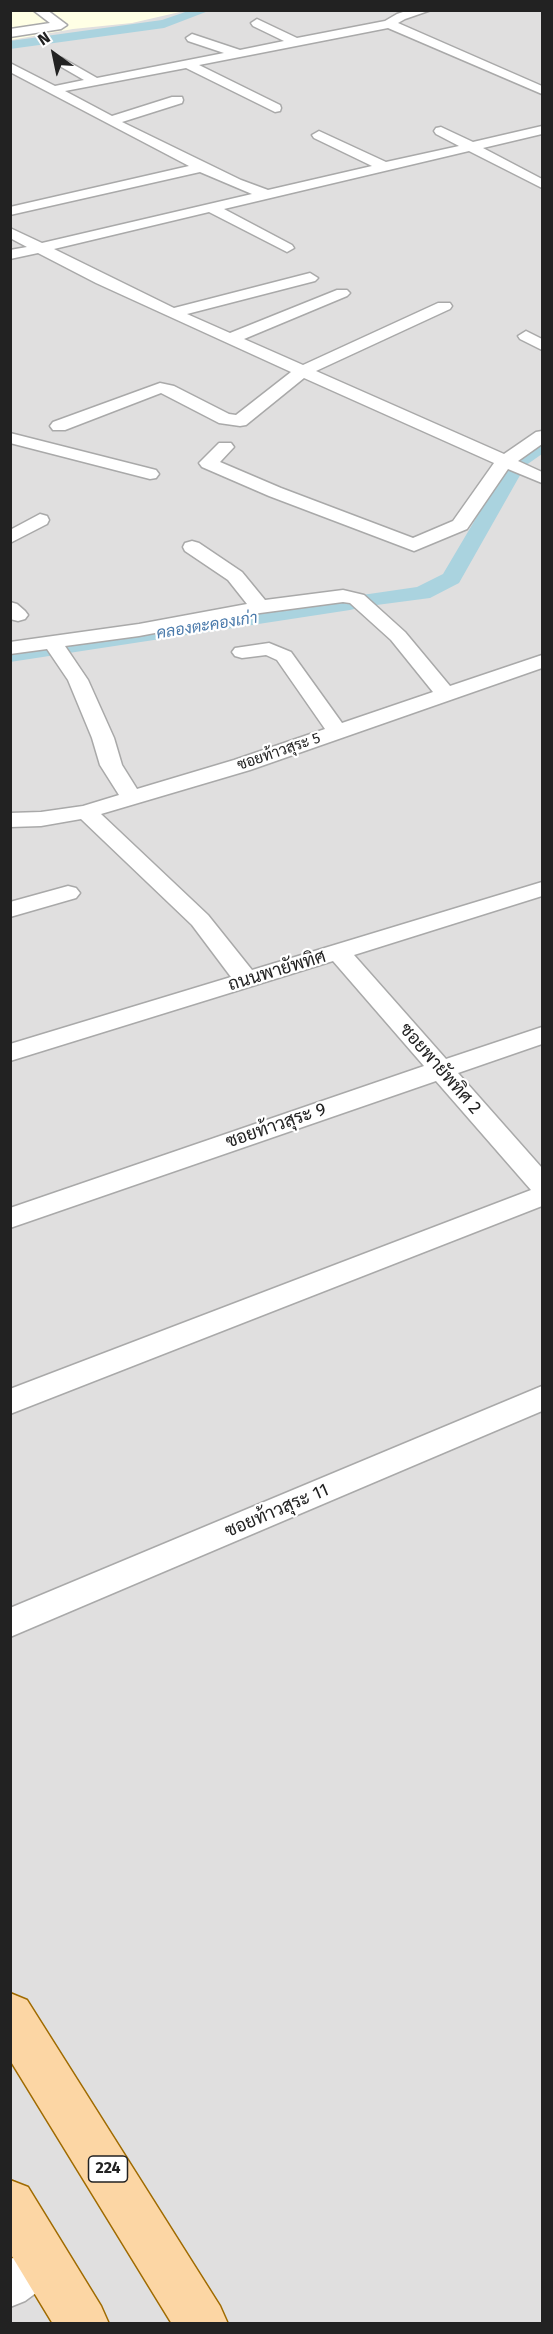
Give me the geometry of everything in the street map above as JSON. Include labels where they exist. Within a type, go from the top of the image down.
[{"type":"main road","name":"224","points":[[10,2016],[161,2254],[202,2324]]},
{"type":"main road","points":[[10,2205],[27,2274],[83,2323]]},
{"type":"main road","points":[[161,2254],[223,2324]]},
{"type":"street","points":[[10,33],[61,25],[38,10]]},
{"type":"street","points":[[53,90],[391,23],[401,16],[426,10]]},
{"type":"street","points":[[257,23],[295,42]]},
{"type":"street","points":[[391,23],[543,88]]},
{"type":"street","points":[[192,38],[208,45],[241,53]]},
{"type":"street","points":[[62,62],[96,82]]},
{"type":"street","points":[[188,64],[275,108]]},
{"type":"street","points":[[10,67],[202,167],[266,194]]},
{"type":"street","points":[[111,121],[177,100]]},
{"type":"street","points":[[10,255],[543,130]]},
{"type":"street","points":[[441,131],[543,184]]},
{"type":"street","points":[[319,135],[385,167]]},
{"type":"street","points":[[10,211],[202,167]]},
{"type":"street","points":[[210,207],[287,249]]},
{"type":"street","points":[[10,232],[172,313],[543,478]]},
{"type":"street","points":[[172,313],[310,278]]},
{"type":"street","points":[[230,339],[342,293]]},
{"type":"street","points":[[59,426],[160,388],[225,419],[238,422],[301,372],[444,306]]},
{"type":"street","points":[[526,336],[543,345]]},
{"type":"street","points":[[225,447],[208,463],[275,492],[414,545],[437,533],[460,525],[476,506],[504,462],[543,436]]},
{"type":"street","points":[[10,438],[150,474]]},
{"type":"street","points":[[10,538],[39,520]]},
{"type":"street","points":[[192,547],[231,572],[260,607]]},
{"type":"street","points":[[10,648],[139,630],[260,607],[343,596],[357,599],[398,636],[447,695]]},
{"type":"street","points":[[52,642],[78,680],[111,765],[132,798]]},
{"type":"street","points":[[242,652],[269,649],[284,656],[338,732]]},
{"type":"street","name":"ซอยท้าวสุระ 5","points":[[10,820],[41,819],[86,812],[242,765],[543,661]]},
{"type":"street","points":[[86,812],[200,920],[247,981]]},
{"type":"street","name":"ถนนพายัพทิศ","points":[[10,1053],[543,889]]},
{"type":"street","points":[[10,910],[68,893]]},
{"type":"street","name":"ซอยพายัพทิศ 2","points":[[339,952],[543,1185]]},
{"type":"street","name":"ซอยท้าวสุระ 9","points":[[10,1218],[543,1035]]},
{"type":"street","points":[[10,1402],[543,1196]]},
{"type":"street","name":"ซอยท้าวสุระ 11","points":[[10,1623],[543,1398]]},
{"type":"shaded area","points":[[11,11],[542,11],[542,2323],[11,2323]]},
{"type":"shaded area","points":[[11,11],[184,11],[132,23],[73,29],[11,40]]},
{"type":"waterway","points":[[10,45],[164,24],[205,10]]},
{"type":"waterway","name":"คลองตะคองเก่า","points":[[518,463],[542,445]]},
{"type":"waterway","name":"คลองตะคองเก่า","points":[[369,600],[422,593],[451,578],[513,470]]},
{"type":"waterway","name":"คลองตะคองเก่า","points":[[63,648],[268,614],[350,603]]},
{"type":"waterway","name":"คลองตะคองเก่า","points":[[10,655],[50,650]]}]
